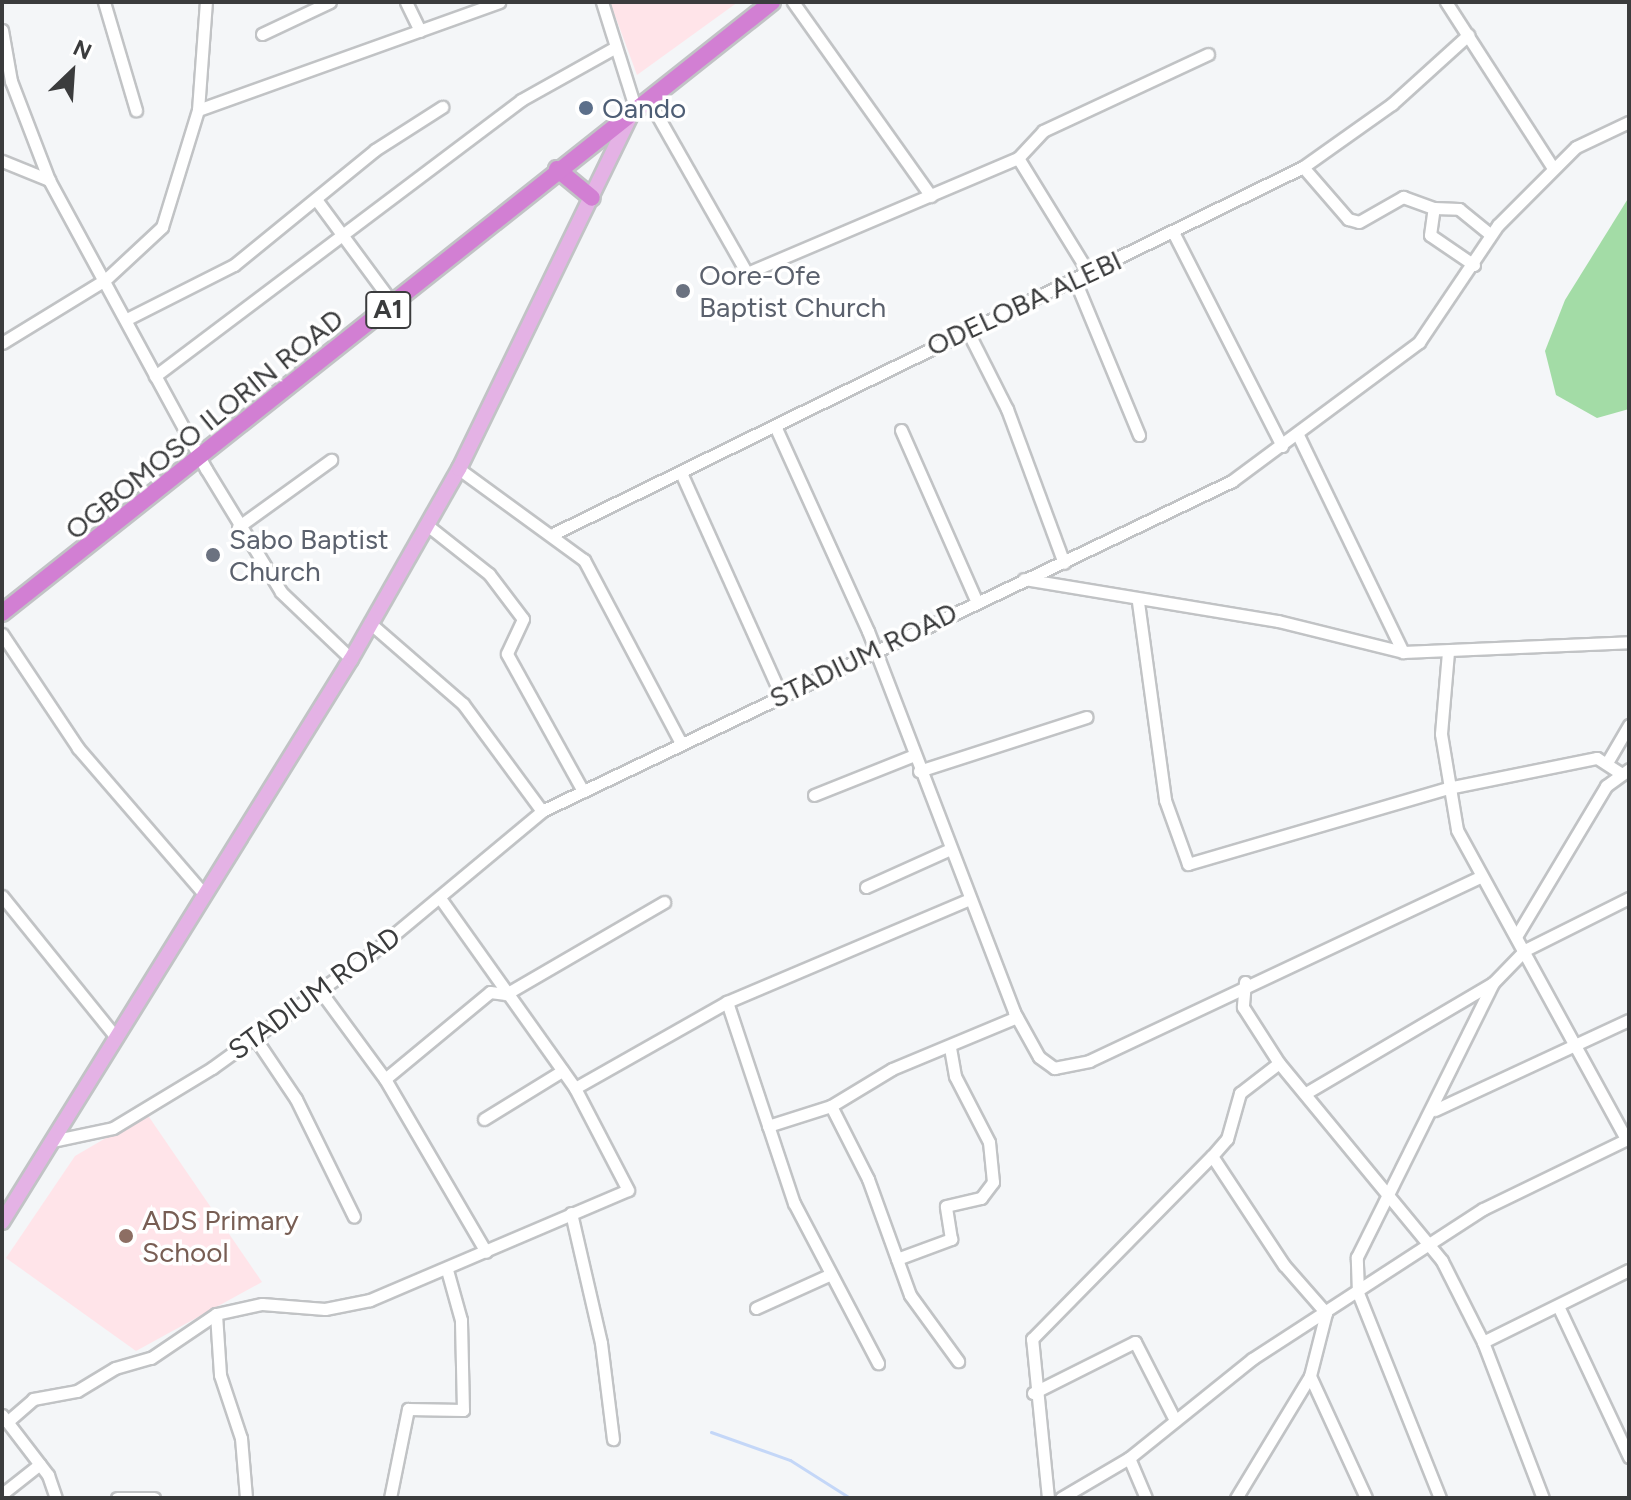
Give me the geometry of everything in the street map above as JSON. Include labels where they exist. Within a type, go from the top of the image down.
[{"type":"highway","name":"OGBOMOSO ILORIN ROAD","points":[[2,613],[394,305],[557,169],[772,2]]},
{"type":"highway","points":[[557,169],[592,198]]},
{"type":"main road","points":[[2,1222],[371,624],[459,469],[641,103]]},
{"type":"street","points":[[104,2],[136,110]]},
{"type":"street","points":[[2,343],[105,280],[162,227],[198,110],[206,2]]},
{"type":"street","points":[[262,34],[330,2]]},
{"type":"street","points":[[406,2],[420,31]]},
{"type":"street","points":[[198,110],[499,2]]},
{"type":"street","points":[[602,2],[614,48],[641,103],[747,273],[1018,158],[1043,131],[1208,54]]},
{"type":"street","points":[[793,2],[931,196]]},
{"type":"street","points":[[1446,2],[1553,168]]},
{"type":"street","points":[[2,30],[11,81],[49,180],[127,319],[155,376],[203,456],[238,527],[294,608],[351,659]]},
{"type":"street","name":"ODELOBA ALEBI","points":[[555,533],[682,475],[966,328],[1174,234],[1303,167],[1392,104],[1468,35]]},
{"type":"street","points":[[155,376],[344,240],[521,100],[614,48]]},
{"type":"street","points":[[127,319],[179,288],[204,283],[318,202],[375,150],[442,107]]},
{"type":"street","name":"STADIUM ROAD","points":[[52,1141],[113,1128],[255,1038],[321,992],[440,898],[542,811],[976,600],[1194,502],[1299,437],[1419,342],[1474,265],[1490,234],[1553,168],[1576,147],[1629,122]]},
{"type":"street","points":[[1018,158],[1088,272]]},
{"type":"street","points":[[2,161],[49,180]]},
{"type":"street","points":[[1303,167],[1348,219],[1359,222],[1403,197],[1434,208],[1459,209],[1490,234]]},
{"type":"street","points":[[318,202],[394,305]]},
{"type":"street","points":[[1434,208],[1430,235],[1474,265]]},
{"type":"street","points":[[1174,234],[1282,446]]},
{"type":"street","points":[[1074,278],[1139,435]]},
{"type":"street","points":[[966,328],[1007,409],[1064,563]]},
{"type":"street","points":[[775,426],[873,650],[912,756],[1017,1017],[1039,1057],[1069,1068],[1245,982],[1480,877]]},
{"type":"street","points":[[901,430],[976,600]]},
{"type":"street","points":[[1299,437],[1379,614],[1403,652]]},
{"type":"street","points":[[238,527],[331,460]]},
{"type":"street","points":[[459,469],[555,533],[604,586],[681,743]]},
{"type":"street","points":[[682,475],[781,695]]},
{"type":"street","points":[[427,525],[489,574],[523,619],[507,654],[583,791]]},
{"type":"street","points":[[1023,579],[1138,602],[1278,621],[1403,652],[1629,642]]},
{"type":"street","points":[[1138,602],[1165,800],[1188,864],[1448,788],[1608,761],[1625,771],[1517,935]]},
{"type":"street","points":[[371,624],[463,704],[542,811]]},
{"type":"street","points":[[2,634],[78,748],[203,893]]},
{"type":"street","points":[[1061,1498],[1129,1458],[1175,1420],[1326,1313],[1483,1209],[1627,1138],[1573,1044],[1517,935],[1480,877],[1448,788],[1441,734],[1448,652]]},
{"type":"street","points":[[919,771],[1086,717]]},
{"type":"street","points":[[1608,761],[1629,725]]},
{"type":"street","points":[[814,795],[912,756]]},
{"type":"street","points":[[866,887],[950,849]]},
{"type":"street","points":[[2,896],[115,1036]]},
{"type":"street","points":[[56,1498],[40,1464],[4,1418],[33,1399],[77,1391],[115,1368],[151,1358],[216,1314],[262,1304],[344,1307],[447,1270],[628,1190],[575,1088],[440,898]]},
{"type":"street","points":[[1306,1093],[1493,983],[1525,950],[1629,898]]},
{"type":"street","points":[[575,1088],[727,1002],[970,899]]},
{"type":"street","points":[[385,1079],[490,992],[506,994],[664,902]]},
{"type":"street","points":[[1245,982],[1243,1007],[1279,1063],[1390,1190],[1431,1245],[1483,1342],[1543,1498]]},
{"type":"street","points":[[1440,1498],[1358,1293],[1357,1257],[1390,1190],[1435,1111],[1493,983]]},
{"type":"street","points":[[321,992],[385,1079],[486,1252]]},
{"type":"street","points":[[727,1002],[768,1126],[829,1275],[878,1363]]},
{"type":"street","points":[[768,1126],[831,1106],[892,1069],[1017,1017]]},
{"type":"street","points":[[1435,1111],[1629,1020]]},
{"type":"street","points":[[255,1038],[296,1099],[354,1217]]},
{"type":"street","points":[[897,1259],[951,1239],[946,1206],[981,1198],[993,1182],[989,1142],[955,1076],[950,1047]]},
{"type":"street","points":[[1048,1498],[1033,1393],[1032,1339],[1212,1156],[1227,1139],[1240,1093],[1279,1063]]},
{"type":"street","points":[[484,1119],[562,1071]]},
{"type":"street","points":[[831,1106],[917,1308],[958,1361]]},
{"type":"street","points":[[1212,1156],[1284,1265],[1326,1313]]},
{"type":"street","points":[[571,1213],[601,1343],[613,1439]]},
{"type":"street","points":[[390,1498],[408,1409],[463,1410],[461,1320],[447,1270]]},
{"type":"street","points":[[1483,1342],[1629,1270]]},
{"type":"street","points":[[756,1308],[829,1275]]},
{"type":"street","points":[[1558,1306],[1629,1457]]},
{"type":"street","points":[[1236,1498],[1310,1376],[1326,1313]]},
{"type":"street","points":[[216,1314],[220,1375],[241,1438],[246,1498]]},
{"type":"street","points":[[1033,1393],[1135,1342],[1175,1420]]},
{"type":"street","points":[[1310,1376],[1366,1498]]},
{"type":"street","points":[[1129,1458],[1146,1498]]},
{"type":"street","points":[[2,1494],[40,1464]]},
{"type":"street","points":[[117,1498],[154,1498]]},
{"type":"shaded area","points":[[610,2],[738,2],[637,75]]},
{"type":"shaded area","points":[[147,1114],[262,1282],[136,1351],[6,1258],[75,1156]]},
{"type":"green space","points":[[1629,197],[1629,409],[1597,418],[1556,395],[1545,351],[1565,300]]},
{"type":"waterway","points":[[711,1432],[790,1460],[850,1498]]},
{"type":"place","name":"Oando","points":[[586,108]]},
{"type":"place","name":"Oore-Ofe Baptist Church","points":[[683,291]]},
{"type":"place","name":"Sabo Baptist Church","points":[[213,555]]},
{"type":"place","name":"ADS Primary School","points":[[126,1236]]}]
